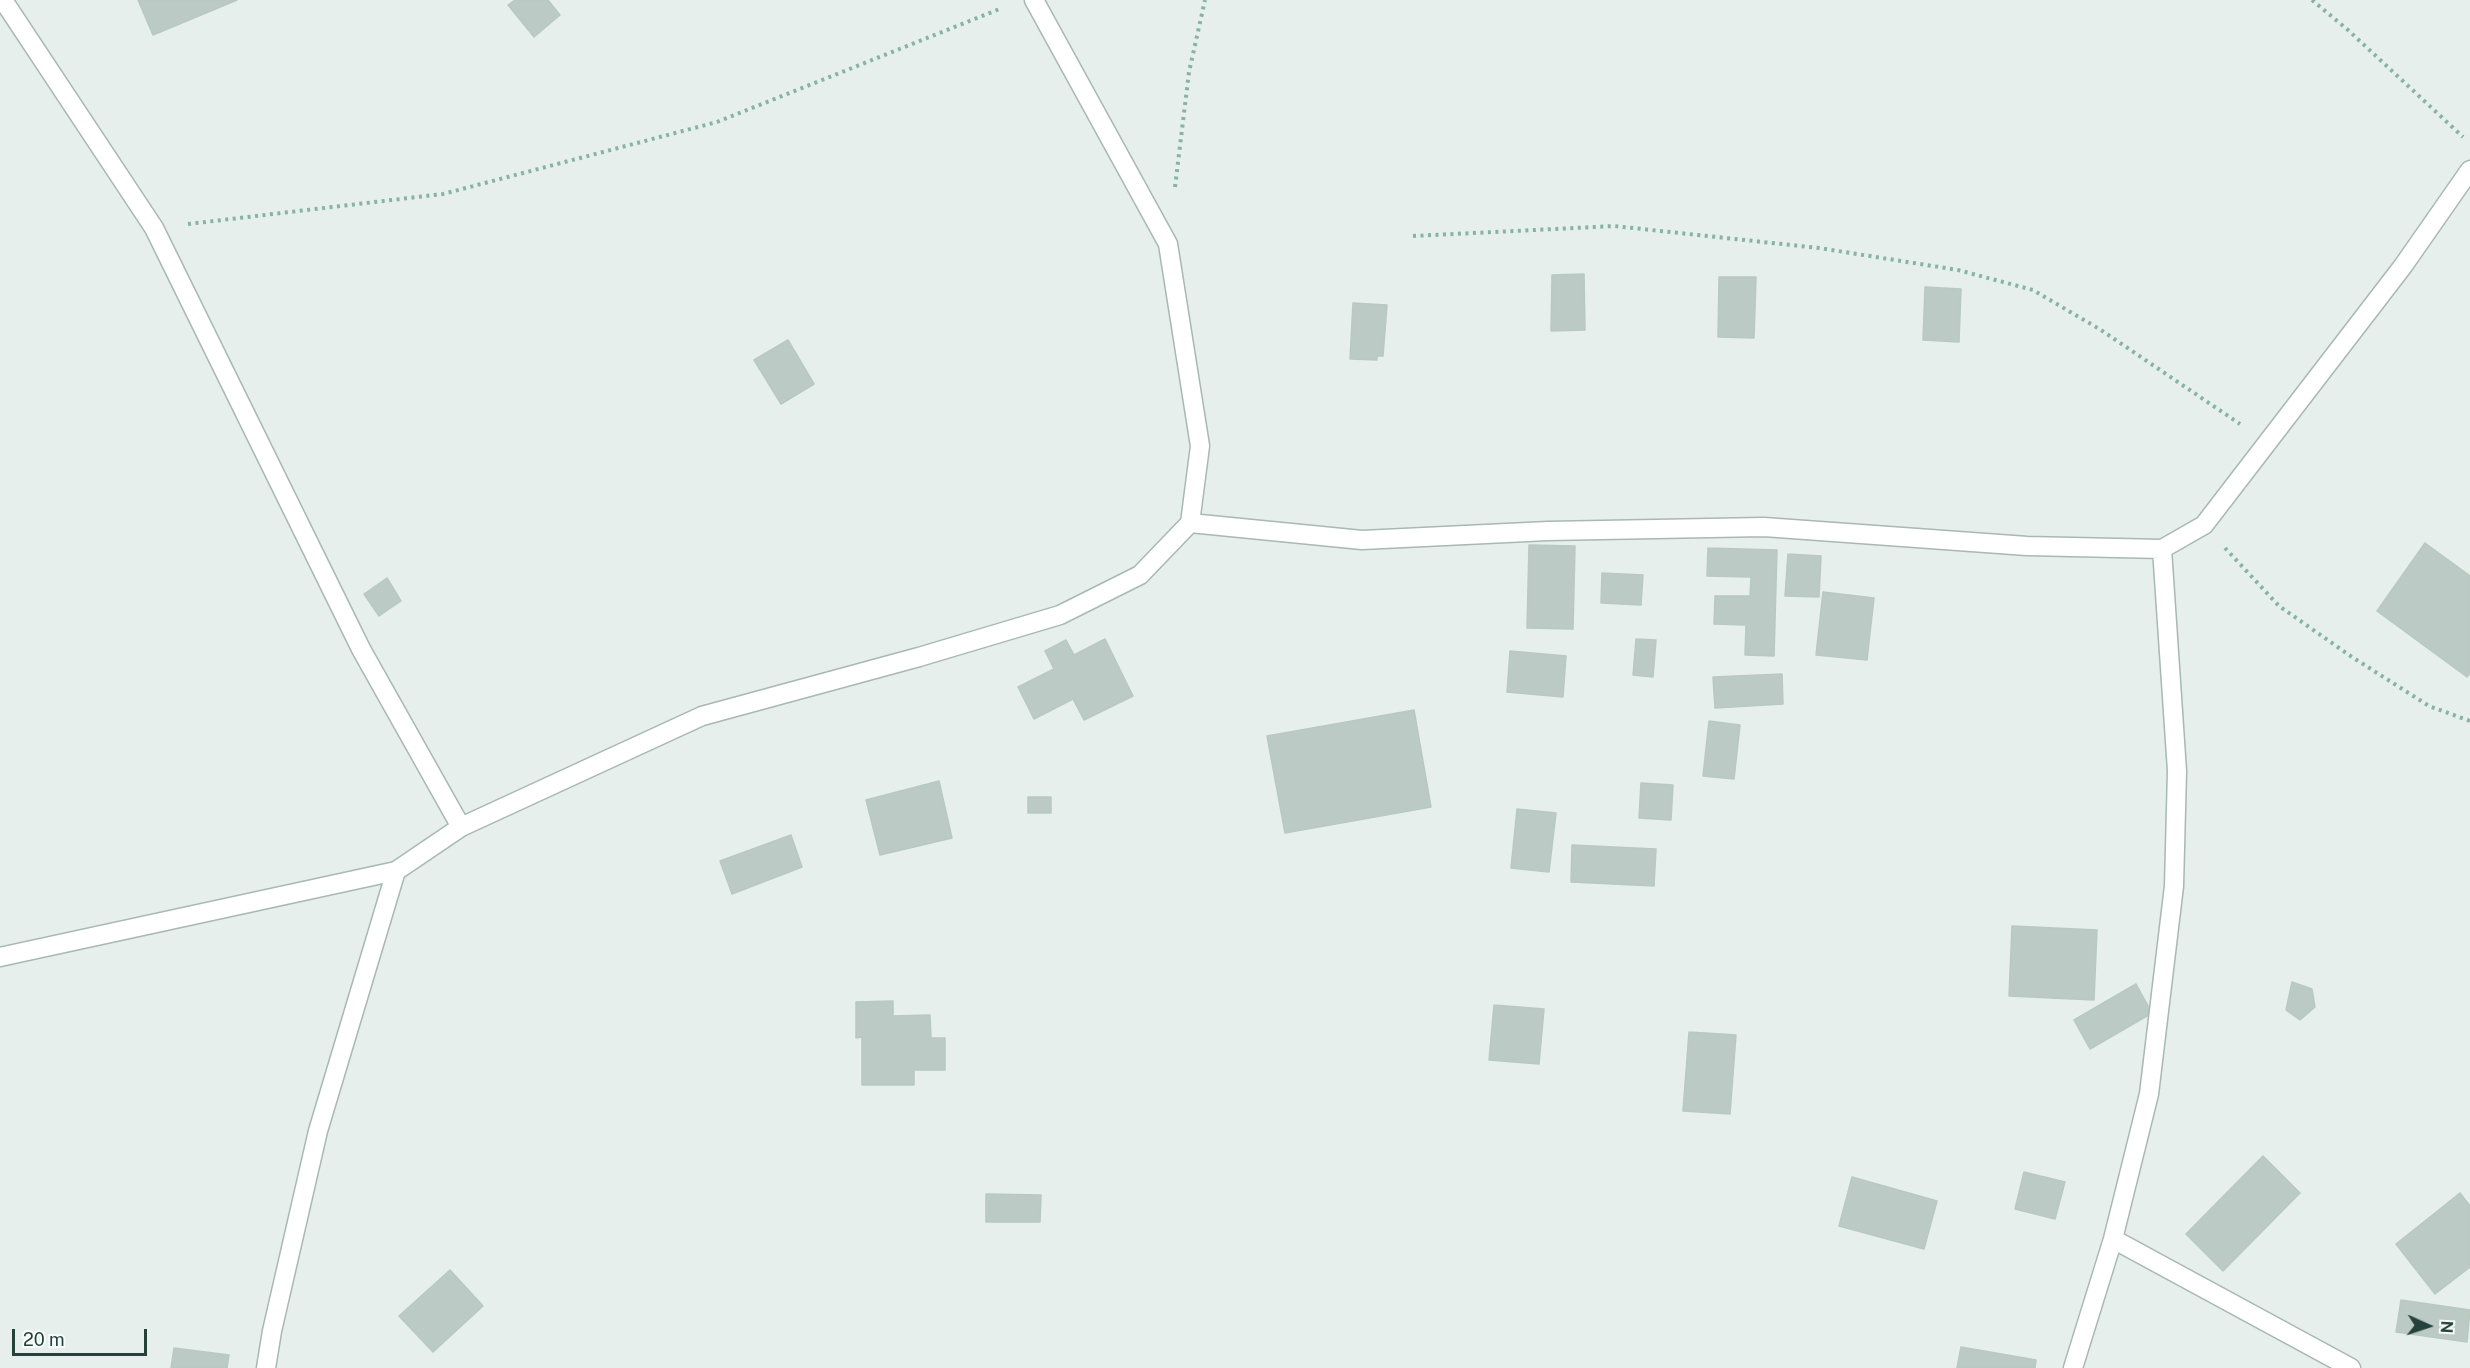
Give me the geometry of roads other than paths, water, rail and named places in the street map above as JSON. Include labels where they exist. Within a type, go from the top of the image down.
[{"type":"street","points":[[3,0],[154,228],[361,649],[461,827]]},
{"type":"street","points":[[0,957],[396,871],[461,827],[702,716],[919,657],[1060,615],[1140,575],[1190,524],[1200,446],[1168,244],[1034,0]]},
{"type":"street","points":[[1190,524],[1362,540],[1548,531],[1764,527],[2027,546],[2162,549],[2204,525],[2403,266],[2470,170]]},
{"type":"street","points":[[2073,1368],[2113,1239],[2149,1094],[2174,886],[2177,771],[2162,549]]},
{"type":"street","points":[[266,1368],[272,1330],[318,1131],[396,871]]},
{"type":"street","points":[[2113,1239],[2352,1368]]}]
